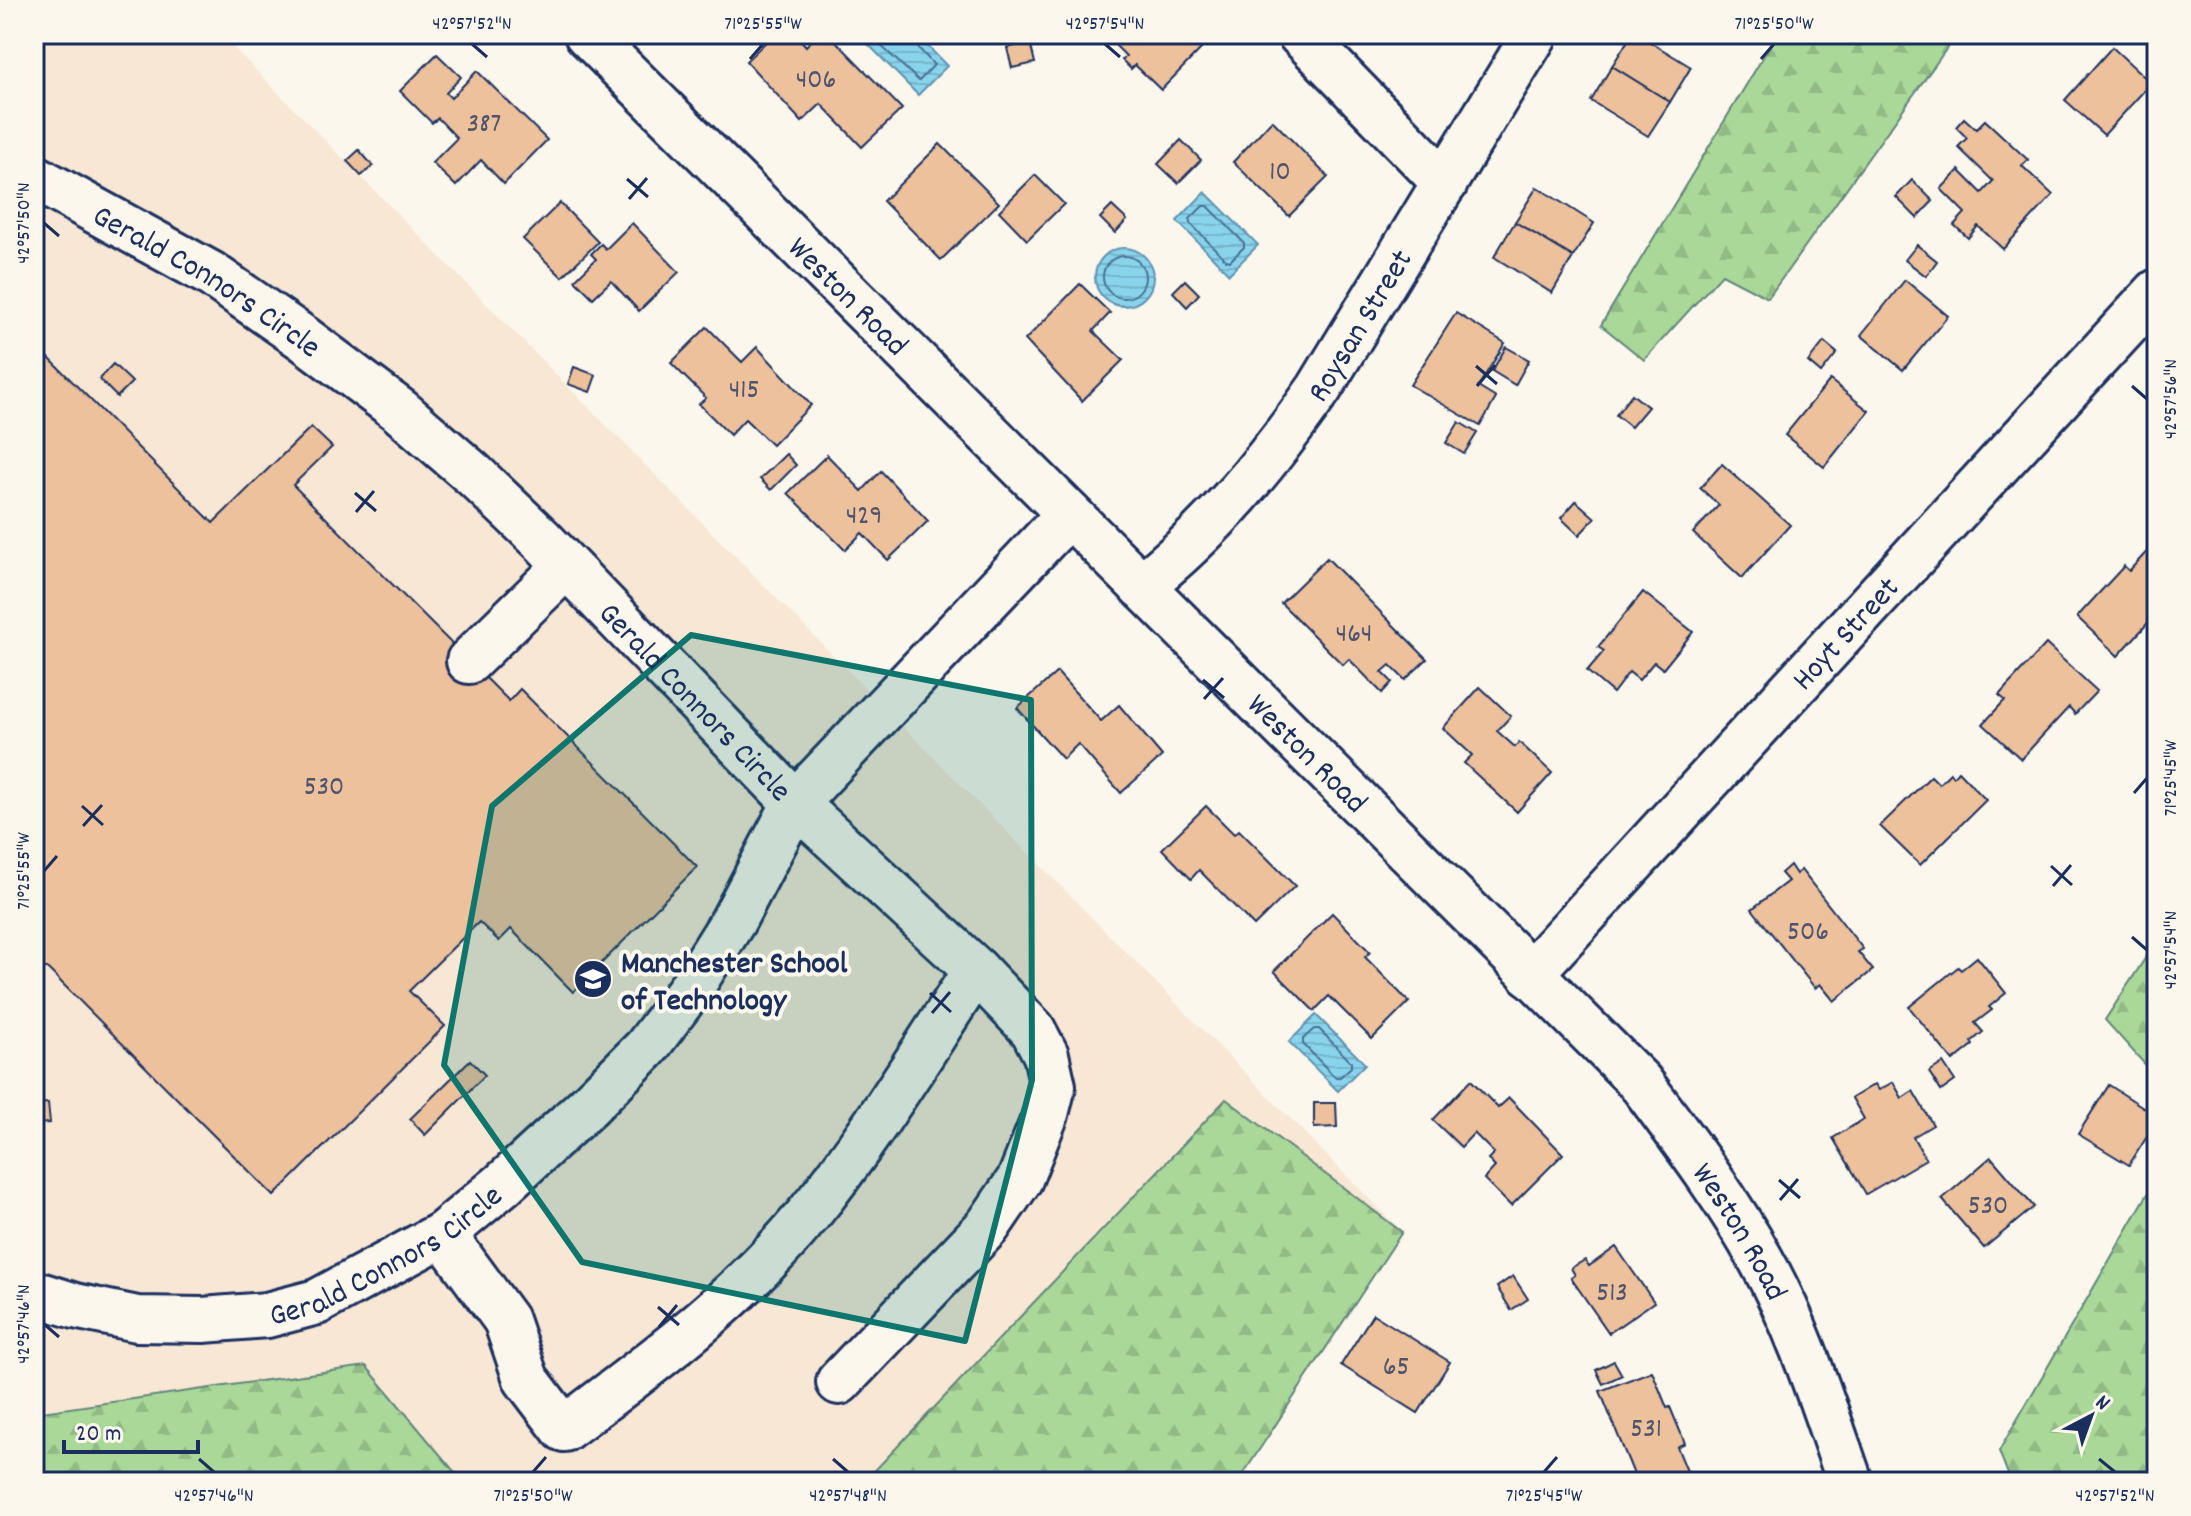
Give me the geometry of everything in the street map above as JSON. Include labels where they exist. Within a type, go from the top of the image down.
[{"type":"street","name":"Weston Road","points":[[587,34],[1640,1082],[1707,1171],[1763,1262],[1805,1356],[1850,1482]]},
{"type":"street","points":[[1300,34],[1445,183]]},
{"type":"street","name":"Roysan Street","points":[[1141,586],[1203,534],[1254,478],[1285,437],[1319,389],[1535,34]]},
{"type":"street","name":"Gerald Connors Circle","points":[[34,177],[211,274],[399,410],[474,475],[566,566],[795,803],[733,921],[689,991],[646,1048],[555,1137],[443,1234],[317,1302],[267,1315],[203,1320],[137,1319],[75,1306],[34,1293]]},
{"type":"street","name":"Hoyt Street","points":[[1530,974],[2157,292]]},
{"type":"street","points":[[839,1382],[988,1226],[1020,1179],[1046,1114],[1053,1086],[1046,1055],[1033,1030],[976,970],[795,803],[1069,514]]},
{"type":"street","points":[[469,661],[566,566]]},
{"type":"street","points":[[443,1234],[506,1320],[526,1379],[564,1429],[679,1343],[742,1286],[806,1218],[852,1158],[976,970]]},
{"type":"highlighted area","points":[[691,635],[1031,700],[1032,1080],[965,1341],[582,1262],[444,1065],[492,806]]},
{"type":"shaded area","name":"Manchester School of Technology","points":[[34,34],[220,34],[1402,1232],[1238,1482],[34,1482]]},
{"type":"green space","points":[[1777,34],[1957,34],[1768,298],[1722,274],[1644,360],[1601,325]]},
{"type":"green space","points":[[2157,940],[2157,1078],[2105,1020]]},
{"type":"green space","points":[[1226,1099],[1402,1232],[1238,1482],[864,1482]]},
{"type":"green space","points":[[2157,1178],[2157,1482],[2011,1482],[1999,1451]]},
{"type":"green space","points":[[366,1366],[463,1482],[34,1482],[34,1413]]},
{"type":"water","points":[[872,34],[916,34],[947,66],[918,95],[865,41]]},
{"type":"water","points":[[1205,192],[1258,245],[1229,274],[1177,221]]},
{"type":"water","points":[[1124,248],[1135,250],[1144,257],[1151,266],[1151,288],[1144,297],[1135,304],[1124,306],[1113,304],[1104,297],[1097,288],[1095,277],[1097,266],[1104,257],[1113,250]]},
{"type":"water","points":[[1316,1015],[1365,1064],[1338,1091],[1289,1042]]},
{"type":"building","points":[[774,34],[795,34],[806,46],[818,34],[829,34],[902,109],[862,147],[821,104],[802,122],[746,61]]},
{"type":"building","points":[[1104,34],[1186,34],[1201,49],[1161,90],[1135,65],[1131,69],[1122,60],[1126,56]]},
{"type":"building","points":[[1632,34],[1637,34],[1691,67],[1670,102],[1612,66]]},
{"type":"building","points":[[1030,42],[1035,63],[1012,68],[1007,48]]},
{"type":"building","points":[[2112,47],[2151,83],[2104,135],[2065,100]]},
{"type":"building","points":[[437,54],[461,77],[446,93],[451,98],[477,71],[547,140],[504,184],[481,160],[456,186],[432,163],[457,138],[438,118],[432,123],[400,91]]},
{"type":"building","points":[[1612,66],[1670,102],[1648,136],[1591,101]]},
{"type":"building","points":[[1964,118],[1976,129],[1985,120],[2028,160],[2022,166],[2053,195],[2003,249],[1978,226],[1968,238],[1954,225],[1965,213],[1941,189],[1959,170],[1982,193],[1993,181],[1958,147],[1967,138],[1956,127]]},
{"type":"building","points":[[1272,120],[1328,177],[1289,216],[1233,162]]},
{"type":"building","points":[[1181,140],[1201,160],[1178,183],[1158,164]]},
{"type":"building","points":[[940,144],[999,203],[941,260],[883,201]]},
{"type":"building","points":[[359,150],[373,166],[361,176],[347,161]]},
{"type":"building","points":[[1035,175],[1064,204],[1027,240],[999,211]]},
{"type":"building","points":[[1912,180],[1933,201],[1917,218],[1896,197]]},
{"type":"building","points":[[1537,187],[1594,223],[1573,257],[1515,222]]},
{"type":"building","points":[[560,203],[598,242],[562,277],[523,239]]},
{"type":"building","points":[[1112,206],[1127,220],[1115,233],[1100,218]]},
{"type":"building","points":[[1515,222],[1573,257],[1552,293],[1494,257]]},
{"type":"building","points":[[632,223],[679,272],[639,311],[611,281],[593,298],[575,280],[596,259],[591,254],[601,244],[606,249]]},
{"type":"building","points":[[1917,245],[1937,261],[1926,276],[1905,260]]},
{"type":"building","points":[[1185,280],[1199,294],[1187,307],[1173,292]]},
{"type":"building","points":[[1905,280],[1948,316],[1903,370],[1861,335]]},
{"type":"building","points":[[1080,284],[1110,313],[1093,331],[1123,360],[1082,401],[1025,340]]},
{"type":"building","points":[[1456,313],[1505,343],[1478,387],[1496,398],[1480,426],[1410,385]]},
{"type":"building","points":[[707,327],[742,362],[757,347],[811,405],[772,445],[745,419],[730,435],[699,404],[706,398],[671,363]]},
{"type":"building","points":[[1824,342],[1837,353],[1821,373],[1808,362]]},
{"type":"building","points":[[1506,347],[1529,360],[1515,385],[1492,371]]},
{"type":"building","points":[[39,348],[213,523],[311,427],[332,447],[293,485],[509,701],[520,689],[697,867],[573,992],[511,929],[499,941],[479,922],[409,991],[445,1026],[274,1196],[47,968],[34,968],[34,352]]},
{"type":"building","points":[[113,364],[132,382],[117,397],[99,379]]},
{"type":"building","points":[[574,367],[596,375],[590,392],[568,384]]},
{"type":"building","points":[[1830,380],[1869,411],[1824,467],[1785,435]]},
{"type":"building","points":[[1632,394],[1648,407],[1631,427],[1616,415]]},
{"type":"building","points":[[1459,422],[1477,433],[1464,454],[1446,443]]},
{"type":"building","points":[[786,454],[796,465],[771,490],[760,479]]},
{"type":"building","points":[[827,455],[862,491],[881,471],[928,521],[888,560],[862,533],[845,550],[788,493]]},
{"type":"building","points":[[1722,464],[1790,525],[1742,578],[1693,533],[1719,505],[1700,488]]},
{"type":"building","points":[[1576,501],[1595,518],[1579,535],[1561,518]]},
{"type":"building","points":[[2153,545],[2157,549],[2157,613],[2118,656],[2077,617],[2124,566],[2129,571]]},
{"type":"building","points":[[1327,558],[1427,659],[1405,680],[1390,665],[1382,672],[1392,682],[1382,693],[1349,659],[1343,665],[1281,603]]},
{"type":"building","points":[[1643,592],[1693,632],[1663,669],[1654,662],[1639,680],[1629,672],[1613,693],[1587,671],[1604,651],[1598,647]]},
{"type":"building","points":[[2046,644],[2097,691],[2075,714],[2069,707],[2021,759],[1983,724],[2005,700],[1999,695]]},
{"type":"building","points":[[1057,672],[1101,721],[1119,705],[1162,756],[1121,793],[1078,744],[1063,759],[1017,708]]},
{"type":"building","points":[[1480,687],[1511,716],[1497,731],[1515,747],[1519,742],[1552,773],[1517,812],[1464,763],[1472,755],[1443,728]]},
{"type":"building","points":[[1958,771],[1986,800],[1920,865],[1880,826],[1931,776],[1939,784],[1950,773],[1953,777]]},
{"type":"building","points":[[1206,806],[1234,834],[1239,830],[1295,886],[1254,926],[1199,870],[1191,879],[1162,849]]},
{"type":"building","points":[[1790,865],[1796,874],[1801,870],[1863,949],[1858,952],[1873,970],[1834,1001],[1820,984],[1815,988],[1752,909],[1788,881],[1781,873]]},
{"type":"building","points":[[1332,913],[1370,952],[1365,957],[1409,1002],[1372,1039],[1329,996],[1314,1011],[1274,971]]},
{"type":"building","points":[[1977,957],[2006,993],[1989,1007],[1992,1010],[1975,1023],[1983,1032],[1953,1061],[1909,1007],[1958,967],[1961,970]]},
{"type":"building","points":[[470,1060],[485,1075],[425,1135],[410,1119]]},
{"type":"building","points":[[1943,1063],[1955,1081],[1941,1091],[1929,1072]]},
{"type":"building","points":[[1471,1080],[1498,1108],[1509,1098],[1563,1154],[1511,1206],[1484,1179],[1495,1167],[1488,1159],[1494,1153],[1474,1133],[1461,1147],[1433,1120]]},
{"type":"building","points":[[1893,1082],[1902,1098],[1913,1091],[1933,1125],[1913,1137],[1926,1159],[1866,1194],[1833,1138],[1864,1119],[1852,1098],[1875,1084],[1879,1090]]},
{"type":"building","points":[[2109,1085],[2157,1116],[2157,1121],[2129,1165],[2078,1134]]},
{"type":"building","points":[[48,1103],[50,1123],[34,1124],[34,1104]]},
{"type":"building","points":[[1314,1103],[1336,1103],[1337,1127],[1314,1128]]},
{"type":"building","points":[[1991,1157],[2034,1207],[1984,1248],[1942,1199]]},
{"type":"building","points":[[1616,1247],[1654,1302],[1609,1333],[1571,1278],[1575,1275],[1571,1268],[1585,1260],[1589,1266]]},
{"type":"building","points":[[1513,1276],[1528,1299],[1511,1310],[1497,1287]]},
{"type":"building","points":[[1373,1314],[1450,1362],[1418,1413],[1341,1365]]},
{"type":"building","points":[[1614,1361],[1622,1375],[1603,1384],[1596,1370]]},
{"type":"building","points":[[1652,1371],[1685,1443],[1677,1447],[1689,1476],[1674,1482],[1637,1482],[1600,1391]]},
{"type":"place","name":"Manchester School of Technology","points":[[593,979]]}]
